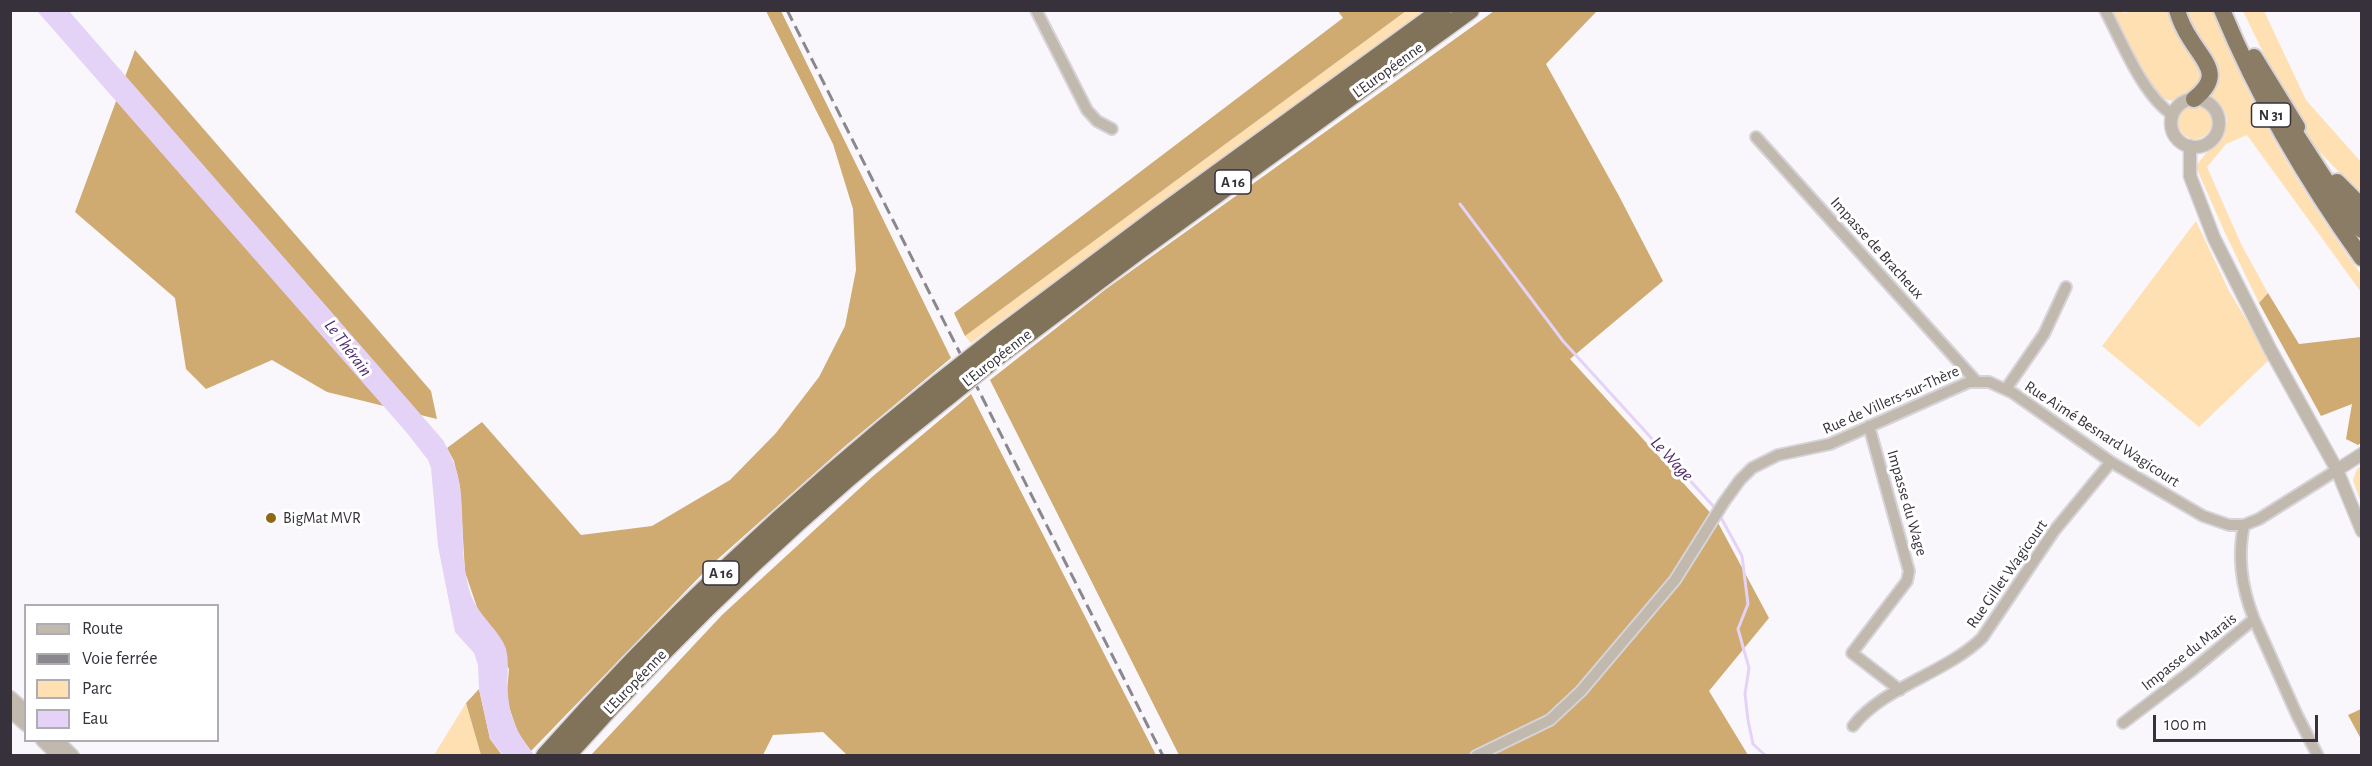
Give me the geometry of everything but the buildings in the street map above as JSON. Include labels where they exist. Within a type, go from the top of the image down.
[{"type":"highway","name":"L'Européenne","points":[[555,752],[627,689],[724,592],[943,390],[1159,216],[1443,10]]},
{"type":"highway","name":"L'Européenne","points":[[997,348],[1148,244],[1470,10]]},
{"type":"highway","points":[[2177,10],[2187,33],[2206,61],[2211,74],[2207,87],[2194,99]]},
{"type":"highway","name":"N 31","points":[[2222,10],[2254,82],[2284,139],[2361,258]]},
{"type":"highway","name":"N 31","points":[[2234,10],[2254,57],[2295,135],[2361,230]]},
{"type":"highway","points":[[2254,57],[2315,153],[2338,184],[2361,207]]},
{"type":"street","points":[[1036,10],[1087,110],[1097,120],[1112,129]]},
{"type":"street","points":[[2105,10],[2151,94],[2162,108],[2173,115]]},
{"type":"street","points":[[2194,99],[2203,100],[2213,108],[2217,115],[2218,127],[2215,135],[2206,144],[2190,146],[2174,135],[2173,115],[2183,103],[2194,99]]},
{"type":"street","name":"Impasse de Bracheux","points":[[1756,137],[1975,380]]},
{"type":"street","points":[[2190,146],[2190,176],[2214,238],[2263,336],[2337,470],[2361,531]]},
{"type":"street","points":[[2006,390],[2044,334],[2066,287]]},
{"type":"street","name":"Rue Aimé Besnard Wagicourt","points":[[1975,380],[1989,382],[2006,390],[2111,462],[2203,516],[2229,525],[2244,525]]},
{"type":"street","name":"Rue de Villers-sur-Thère","points":[[1476,756],[1535,729],[1556,716],[1593,678],[1669,588],[1724,502],[1740,480],[1759,463],[1778,455],[1825,446],[1975,380]]},
{"type":"street","name":"Impasse du Wage","points":[[1869,426],[1909,571],[1907,581],[1852,653],[1900,690]]},
{"type":"street","points":[[2244,525],[2266,516],[2361,454]]},
{"type":"street","name":"Rue Gillet Wagicourt","points":[[1853,726],[1871,708],[1967,650],[1982,638],[2054,531],[2111,462]]},
{"type":"street","name":"Impasse du Marais","points":[[2122,723],[2190,672],[2254,619],[2240,566],[2244,525]]},
{"type":"street","points":[[2254,619],[2318,756]]},
{"type":"street","points":[[10,697],[24,709]]},
{"type":"street","points":[[10,711],[24,723]]},
{"type":"street","points":[[43,742],[58,756]]},
{"type":"street","points":[[58,742],[74,756]]},
{"type":"green space","points":[[1406,11],[1424,11],[971,343],[965,336]]},
{"type":"green space","points":[[2111,11],[2124,13],[2171,11],[2202,68],[2203,78],[2194,92],[2171,101],[2159,97]]},
{"type":"green space","points":[[2182,11],[2213,11],[2243,80],[2278,147],[2318,212],[2361,274],[2361,292],[2247,135],[2226,144],[2207,167],[2242,246],[2268,293],[2259,303],[2196,167],[2224,132],[2227,123],[2226,114],[2220,105],[2207,96],[2213,85]]},
{"type":"green space","points":[[2243,11],[2264,11],[2306,100],[2361,162],[2361,195],[2314,146],[2276,79]]},
{"type":"green space","points":[[2195,105],[2207,110],[2212,122],[2207,134],[2195,139],[2183,134],[2178,122],[2183,110]]},
{"type":"green space","points":[[2196,221],[2229,291],[2270,359],[2199,427],[2102,346]]},
{"type":"green space","points":[[2361,466],[2361,503],[2353,480],[2357,469]]},
{"type":"green space","points":[[466,703],[481,755],[434,755]]},
{"type":"shaded area","points":[[766,11],[781,11],[951,358],[844,447],[710,566],[531,751],[518,733],[509,707],[507,692],[509,669],[479,613],[465,572],[460,487],[454,461],[447,448],[482,422],[581,535],[652,526],[730,480],[776,433],[819,377],[845,326],[856,270],[853,209],[833,144]]},
{"type":"shaded area","points":[[1338,11],[1406,11],[965,336],[954,313],[1343,18]]},
{"type":"shaded area","points":[[1494,11],[1597,11],[1546,64],[1663,281],[1570,359],[1716,519],[1769,618],[1709,691],[1748,755],[1179,755],[990,380],[1106,289]]},
{"type":"shaded area","points":[[135,50],[431,391],[437,419],[327,392],[272,360],[206,389],[186,369],[175,298],[75,212]]},
{"type":"shaded area","points":[[2268,293],[2299,344],[2361,337],[2361,443],[2358,445],[2346,439],[2352,404],[2321,416],[2259,303]]},
{"type":"shaded area","points":[[971,394],[1156,755],[847,755],[823,732],[773,735],[763,755],[591,755],[722,615],[872,477]]},
{"type":"shaded area","points":[[479,689],[490,739],[502,755],[481,755],[466,703]]},
{"type":"shaded area","points":[[2361,709],[2361,739],[2348,715]]},
{"type":"water","name":"Le Thérain","points":[[37,11],[69,11],[443,440],[454,463],[459,481],[467,582],[474,602],[506,649],[509,703],[513,719],[520,735],[535,755],[503,755],[490,739],[479,689],[478,665],[474,653],[455,632],[438,546],[431,468],[428,460],[407,433]]},
{"type":"waterway","name":"Le Wage","points":[[1460,204],[1563,341],[1715,508]]},
{"type":"waterway","name":"Le Wage","points":[[1719,514],[1742,556],[1748,604],[1738,629],[1749,668],[1745,694],[1748,720],[1753,744],[1766,756]]},
{"type":"railway","points":[[787,10],[1163,756]]},
{"type":"place","name":"BigMat MVR","points":[[271,518]]}]
